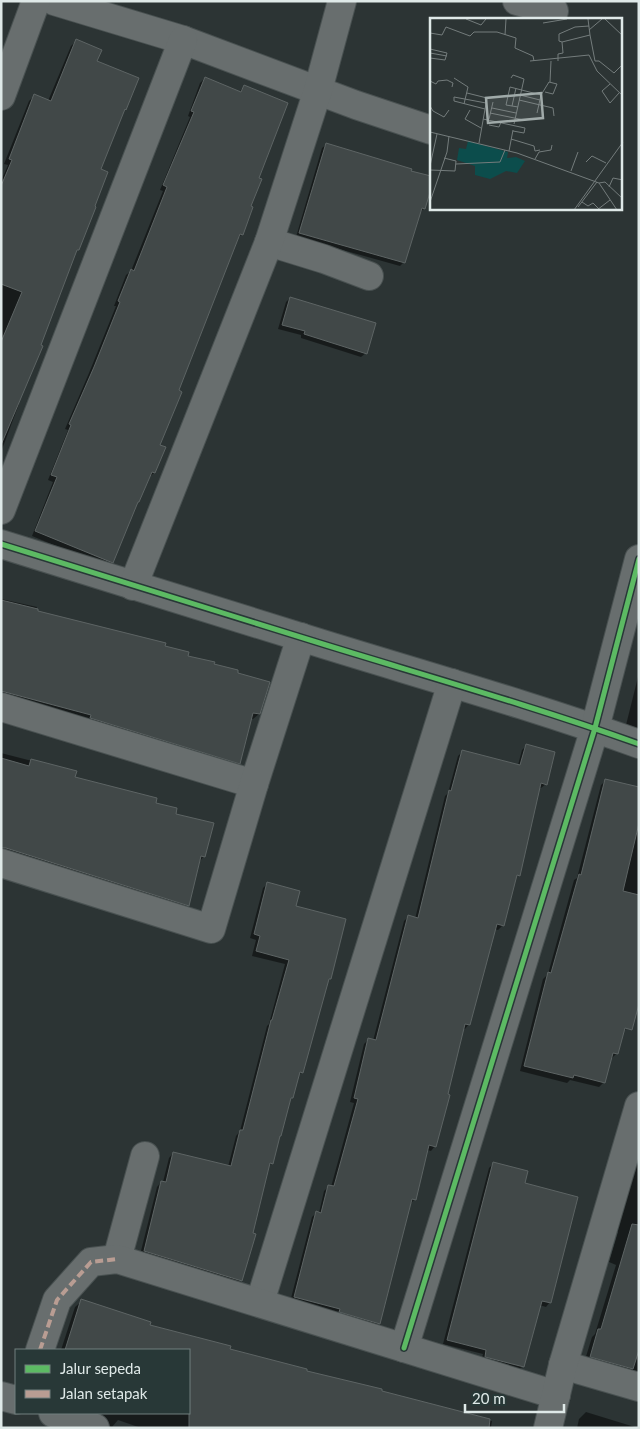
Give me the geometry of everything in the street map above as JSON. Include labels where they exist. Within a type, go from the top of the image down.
[{"type":"street","points":[[1,96],[36,1]]},
{"type":"street","points":[[54,1],[183,40],[430,130]]},
{"type":"street","points":[[133,586],[268,242],[318,90],[342,1]]},
{"type":"street","points":[[517,1],[554,11]]},
{"type":"street","points":[[1,510],[183,40]]},
{"type":"street","points":[[268,242],[324,259],[369,276]]},
{"type":"street","points":[[1,544],[452,683],[595,728],[639,744]]},
{"type":"street","points":[[404,1348],[595,728],[639,559]]},
{"type":"street","points":[[1,863],[211,929],[254,784],[301,637]]},
{"type":"street","points":[[260,1302],[452,683]]},
{"type":"street","points":[[1,707],[254,784]]},
{"type":"street","points":[[548,1428],[563,1365],[639,1106]]},
{"type":"street","points":[[117,1259],[144,1156]]},
{"type":"street","points":[[40,1349],[57,1300],[91,1262],[117,1259],[556,1394]]},
{"type":"street","points":[[563,1365],[639,1387]]},
{"type":"street","points":[[1,1396],[15,1400]]},
{"type":"street","points":[[56,1414],[95,1428]]},
{"type":"building","points":[[76,39],[102,50],[97,61],[139,78],[101,169],[108,172],[96,207],[79,250],[77,250],[41,345],[43,346],[1,445],[1,342],[22,292],[1,284],[1,186],[12,160],[9,159],[34,94],[51,101]]},
{"type":"building","points":[[205,77],[241,92],[244,85],[288,103],[259,178],[262,179],[251,206],[253,207],[243,235],[240,234],[179,390],[182,392],[160,445],[166,447],[155,473],[152,472],[138,502],[113,563],[35,531],[57,477],[51,475],[71,425],[69,424],[120,302],[118,301],[131,269],[134,271],[167,187],[163,185],[194,112],[191,111]]},
{"type":"building","points":[[326,143],[430,176],[430,192],[425,209],[422,208],[405,263],[299,233]]},
{"type":"building","points":[[290,297],[376,323],[367,354],[304,334],[305,331],[282,325]]},
{"type":"building","points":[[1,600],[166,643],[165,646],[189,652],[188,656],[215,662],[214,664],[238,670],[238,673],[270,682],[260,714],[253,713],[240,764],[90,718],[91,715],[1,691]]},
{"type":"building","points":[[526,744],[555,752],[547,785],[541,783],[520,876],[517,875],[504,926],[497,924],[470,1025],[465,1024],[448,1094],[450,1095],[436,1147],[429,1145],[416,1200],[412,1199],[380,1324],[339,1312],[340,1309],[294,1297],[316,1211],[321,1213],[328,1185],[334,1186],[358,1099],[354,1098],[368,1038],[376,1040],[408,915],[418,918],[449,790],[451,791],[462,750],[520,765]]},
{"type":"building","points":[[1,758],[29,766],[31,759],[77,771],[75,777],[157,798],[156,803],[177,808],[176,814],[214,823],[205,857],[201,856],[189,906],[1,848]]},
{"type":"building","points":[[605,779],[639,787],[639,823],[623,891],[639,895],[639,1004],[632,1030],[625,1028],[618,1054],[613,1053],[605,1083],[574,1075],[573,1078],[524,1066],[548,972],[551,973],[579,874],[581,875]]},
{"type":"building","points":[[267,882],[300,891],[296,906],[346,919],[331,979],[329,979],[303,1073],[300,1072],[293,1098],[291,1098],[273,1164],[270,1163],[253,1233],[256,1234],[242,1281],[144,1251],[161,1181],[166,1182],[173,1152],[231,1166],[240,1130],[243,1130],[271,1020],[289,960],[256,951],[260,936],[254,934]]},
{"type":"building","points":[[493,1162],[528,1171],[525,1183],[578,1197],[551,1303],[542,1301],[524,1367],[485,1357],[486,1350],[447,1340]]},
{"type":"building","points":[[632,1224],[639,1225],[639,1350],[633,1369],[590,1357],[598,1329],[601,1329]]},
{"type":"building","points":[[81,1299],[151,1322],[150,1325],[231,1346],[230,1349],[490,1419],[489,1428],[189,1428],[190,1349],[65,1349]]},
{"type":"marked path","points":[[40,1349],[57,1300],[91,1262],[117,1259]]},
{"type":"cycle path","points":[[1,544],[522,705],[639,744]]},
{"type":"cycle path","points":[[404,1348],[595,728],[639,559]]}]
